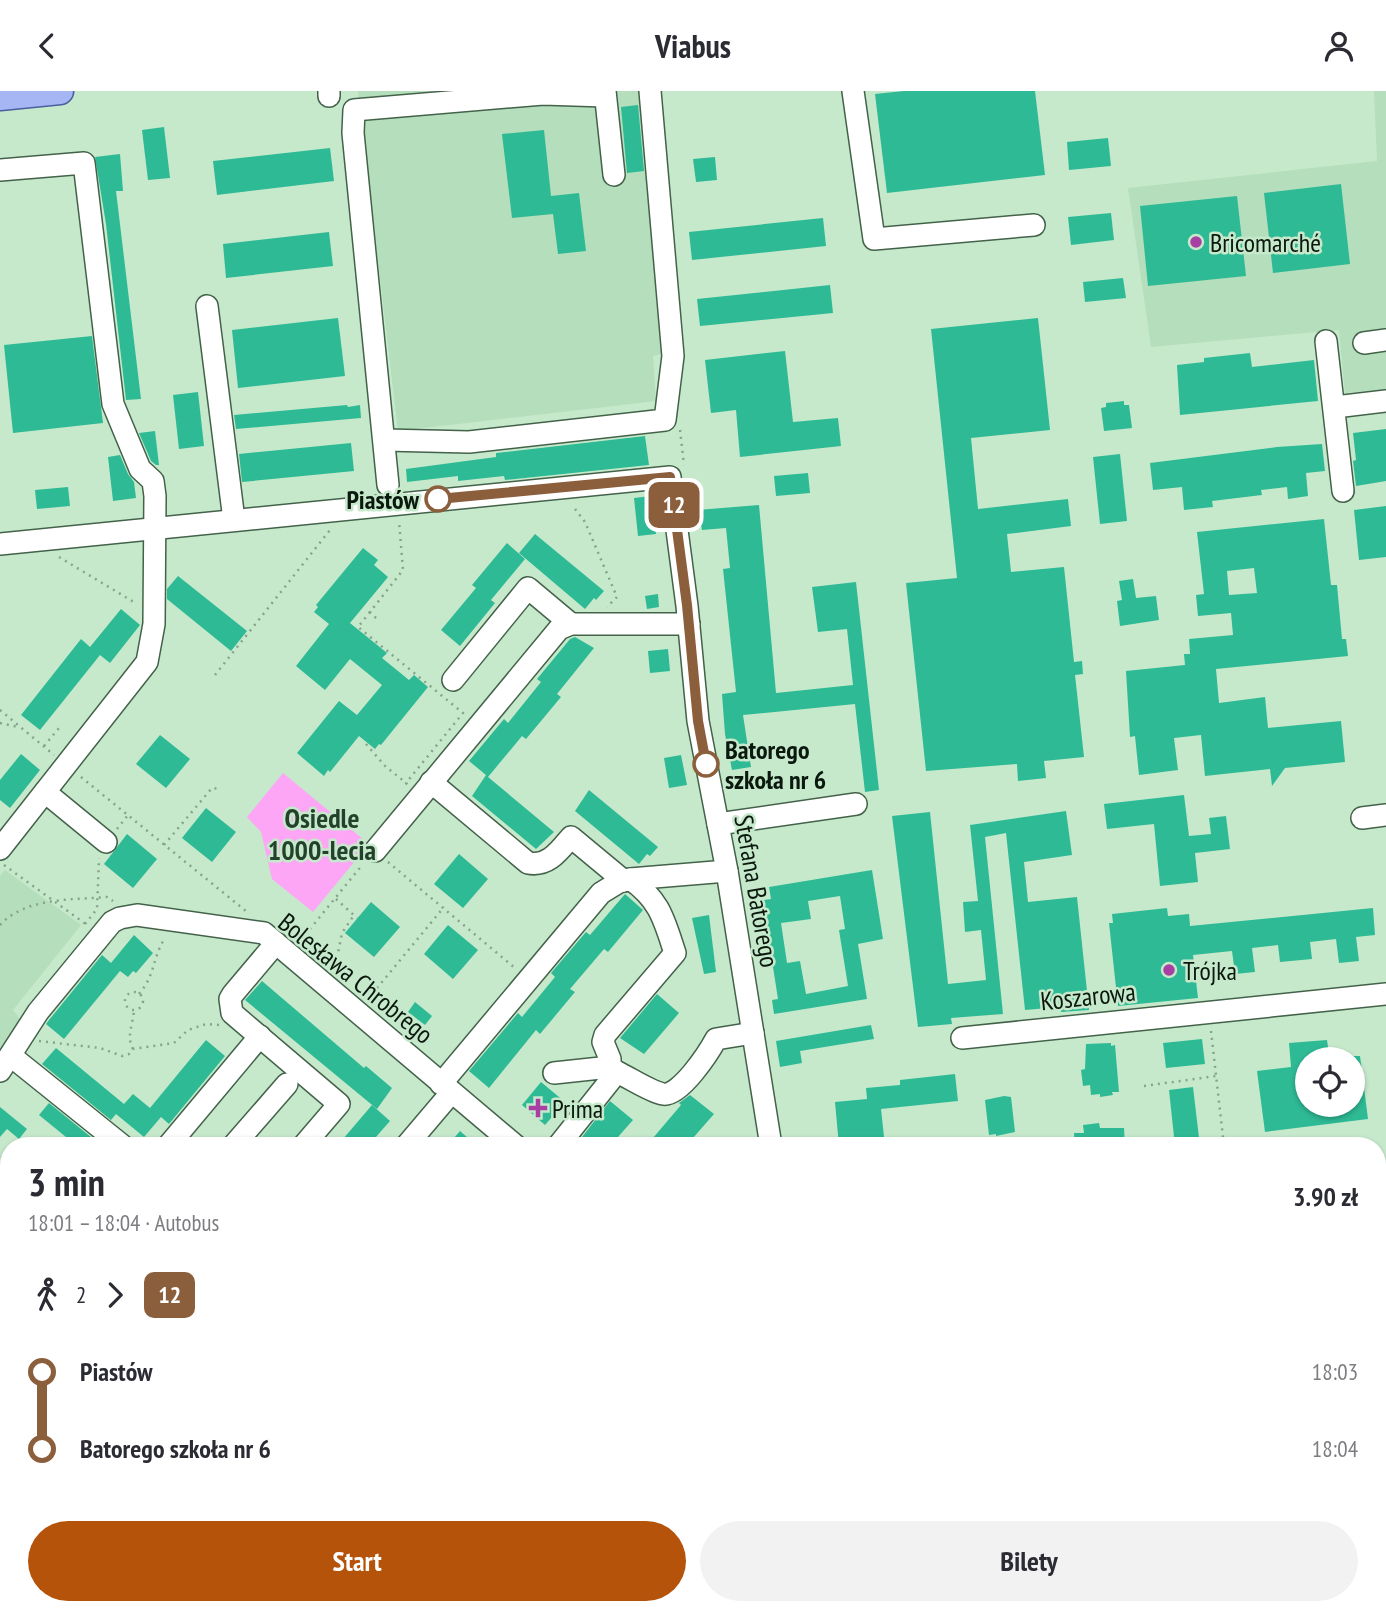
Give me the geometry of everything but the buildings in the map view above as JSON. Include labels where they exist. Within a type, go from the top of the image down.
[{"type":"main road","points":[[0,97],[60,91]]},
{"type":"street","points":[[385,440],[470,442],[666,420],[673,356],[650,91]]},
{"type":"street","points":[[853,91],[874,239],[1034,225]]},
{"type":"street","points":[[0,544],[234,520],[392,494],[353,133],[354,110],[543,94],[605,93],[614,175]]},
{"type":"street","points":[[0,170],[84,163],[113,404],[140,468],[153,481],[155,496],[154,624],[147,661],[0,849]]},
{"type":"street","points":[[207,306],[234,520]]},
{"type":"street","points":[[1364,343],[1386,340]]},
{"type":"street","points":[[1326,341],[1343,491]]},
{"type":"street","points":[[1335,407],[1386,401]]},
{"type":"street","name":"Stefana Batorego","points":[[392,494],[670,477],[689,624],[698,721],[727,871],[770,1137]]},
{"type":"street","points":[[453,680],[528,588],[580,624]]},
{"type":"street","points":[[375,851],[419,787],[564,626],[689,624]]},
{"type":"street","points":[[419,787],[528,863],[536,865],[547,862],[571,837],[648,893],[658,905],[676,953],[606,1035],[603,1042],[614,1070]]},
{"type":"street","points":[[45,792],[106,842]]},
{"type":"street","points":[[718,824],[856,804]]},
{"type":"street","points":[[1362,818],[1386,815]]},
{"type":"street","points":[[412,1137],[528,979],[607,888],[627,880],[727,871]]},
{"type":"street","name":"Bolesława Chrobrego","points":[[11,1055],[93,930],[120,918],[137,915],[276,944],[505,1137]]},
{"type":"street","points":[[276,944],[230,999],[232,1013],[339,1104],[311,1137]]},
{"type":"street","name":"Koszarowa","points":[[962,1038],[1386,994]]},
{"type":"street","points":[[554,1073],[614,1070],[663,1094],[673,1093],[682,1086],[716,1039],[753,1033]]},
{"type":"street","points":[[176,1137],[260,1036]]},
{"type":"street","points":[[11,1055],[112,1137]]},
{"type":"street","points":[[565,1137],[614,1070]]},
{"type":"street","points":[[241,1137],[287,1084]]},
{"type":"path","points":[[366,744],[385,766],[419,787],[463,713],[358,627],[403,571],[392,494]]},
{"type":"path","points":[[575,509],[585,522],[617,597],[580,624]]},
{"type":"path","points":[[215,675],[332,527]]},
{"type":"path","points":[[53,552],[146,610]]},
{"type":"path","points":[[370,612],[376,618]]},
{"type":"path","points":[[0,710],[250,914],[276,944],[335,898],[375,851],[528,979]]},
{"type":"path","points":[[0,723],[21,728]]},
{"type":"path","points":[[44,746],[59,728]]},
{"type":"path","points":[[164,845],[212,788],[219,789]]},
{"type":"path","points":[[0,860],[93,930],[97,909],[99,851],[106,842]]},
{"type":"path","points":[[335,898],[356,916],[342,933],[337,958]]},
{"type":"path","points":[[357,1012],[444,907]]},
{"type":"path","points":[[139,994],[152,975],[158,948],[165,937]]},
{"type":"path","points":[[134,1010],[126,1006],[126,997],[130,993],[139,994]]},
{"type":"path","points":[[134,1010],[142,1004],[139,994]]},
{"type":"path","points":[[133,1049],[129,1034],[133,1026],[134,1010]]},
{"type":"path","points":[[1209,1012],[1223,1137]]},
{"type":"path","points":[[11,1055],[100,1048],[122,1056],[133,1049],[174,1043],[188,1030],[206,1024]]},
{"type":"path","points":[[1144,1086],[1216,1076]]},
{"type":"shaded area","points":[[358,91],[645,91],[664,353],[653,356],[656,401],[398,431]]},
{"type":"shaded area","points":[[1374,91],[1386,91],[1386,389],[1345,393],[1339,330],[1151,347],[1128,188],[1377,161]]},
{"type":"shaded area","points":[[283,773],[369,844],[313,912],[272,879],[261,832],[247,817]]},
{"type":"shaded area","points":[[5,870],[81,925],[13,1010],[23,1023],[0,1059],[0,876]]},
{"type":"bus line","name":"12","points":[[438,499],[670,477],[687,605],[698,721],[706,764]]},
{"type":"place","name":"Bricomarché","points":[[1196,242]]},
{"type":"place","name":"Piastów","points":[[438,499]]},
{"type":"place","name":"Batorego szkoła nr 6","points":[[706,764]]},
{"type":"place","name":"Trójka","points":[[1169,970]]},
{"type":"place","name":"Prima","points":[[538,1108]]},
{"type":"district","name":"Osiedle 1000-lecia","points":[[322,833]]}]
